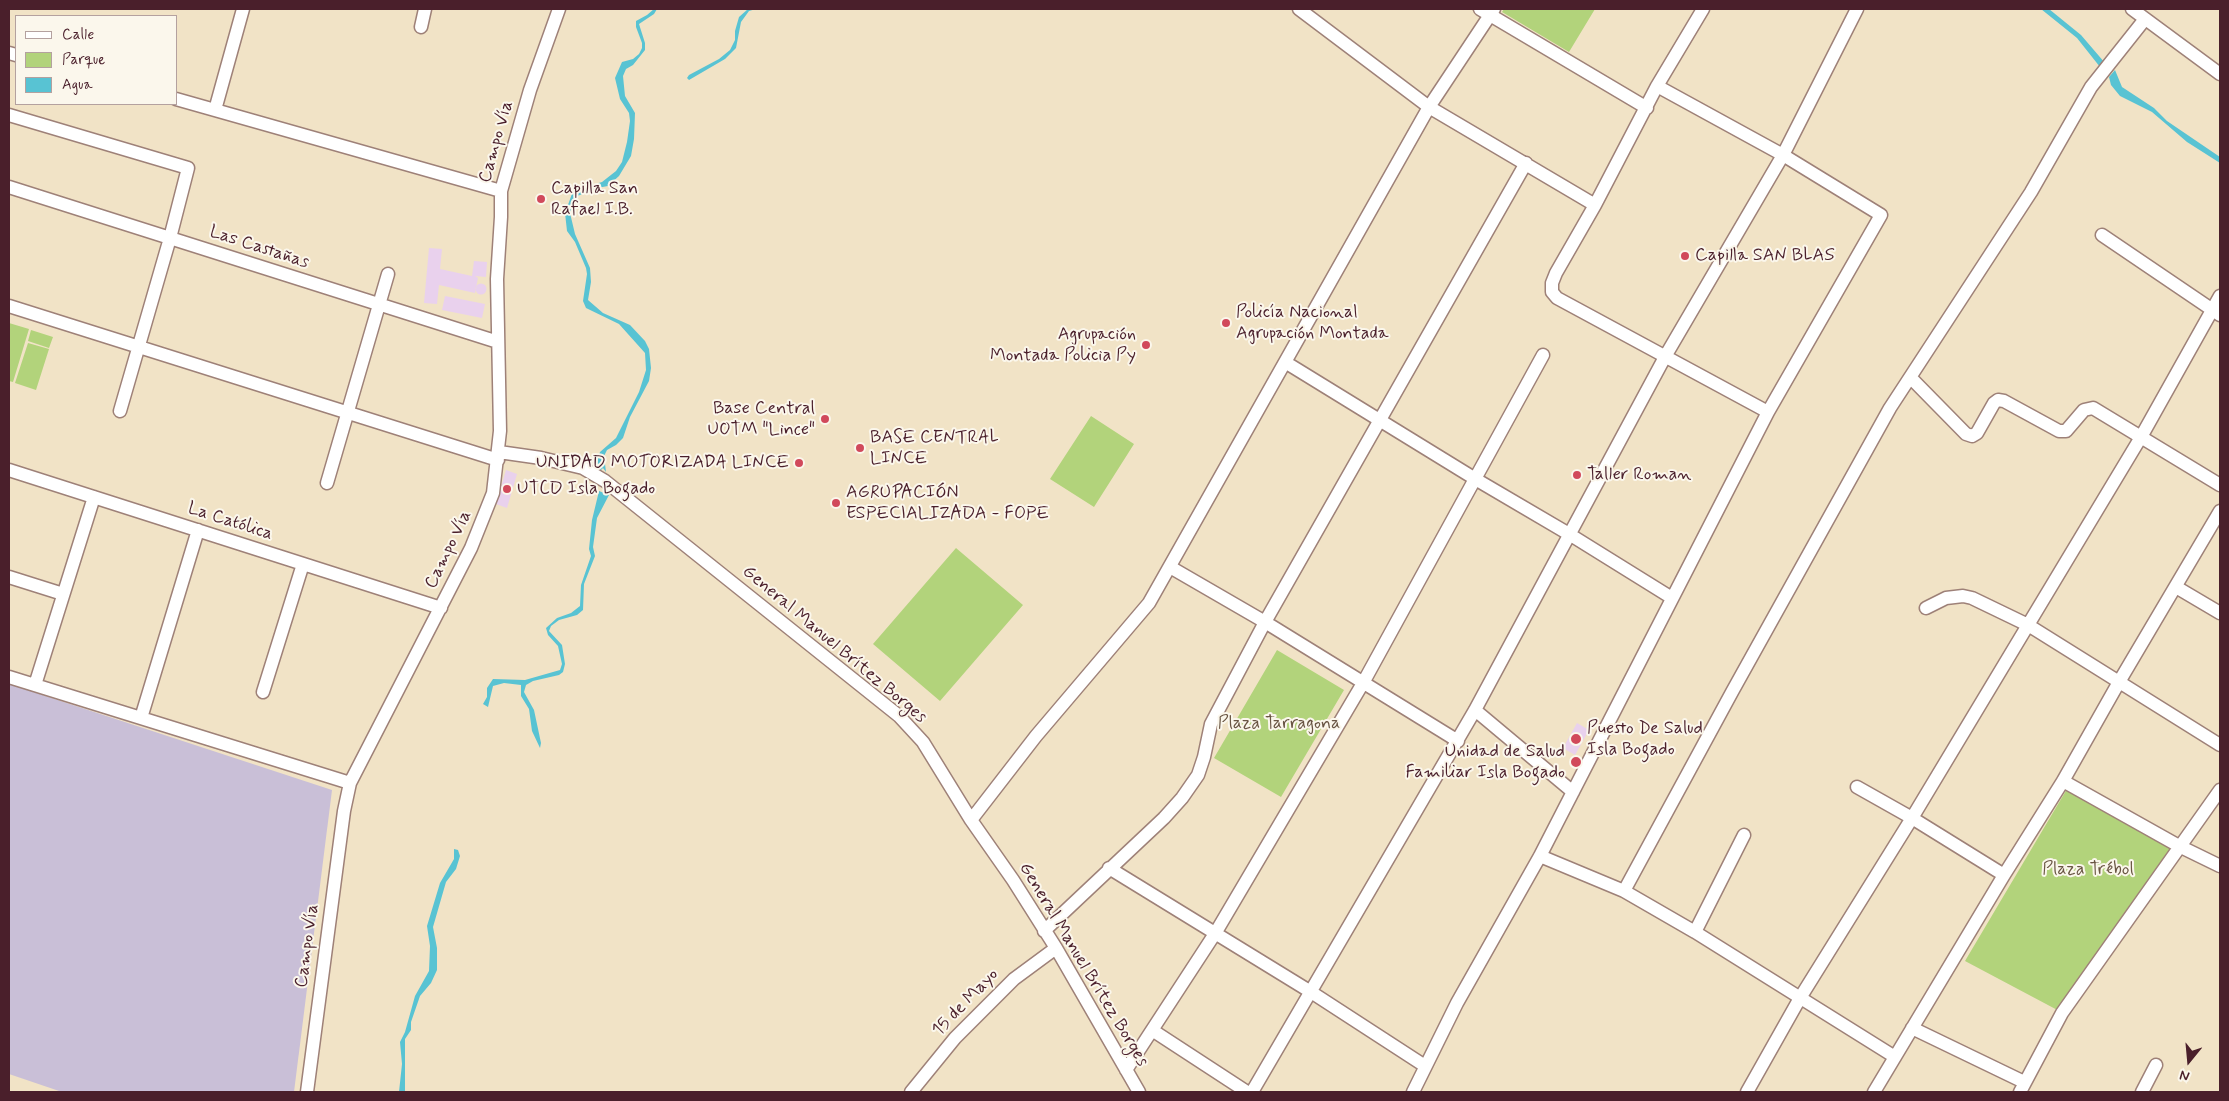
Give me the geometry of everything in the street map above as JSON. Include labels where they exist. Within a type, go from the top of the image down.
[{"type":"street","points":[[422,27],[425,9]]},
{"type":"street","name":"Campo Vía","points":[[307,1092],[344,811],[350,782],[472,548],[488,510],[496,480],[500,431],[497,279],[501,217],[500,191],[530,90],[559,9]]},
{"type":"street","points":[[1299,9],[1430,107],[1595,205]]},
{"type":"street","points":[[1252,1092],[1476,710],[1666,355],[1783,155],[1857,9]]},
{"type":"street","points":[[2132,9],[2220,73]]},
{"type":"street","points":[[215,110],[239,10]]},
{"type":"street","points":[[1700,10],[1657,86],[1595,205],[1556,273],[1552,283],[1552,292],[1557,298],[1666,355],[1768,412]]},
{"type":"street","points":[[971,820],[1036,736],[1149,602],[1430,107],[1488,11],[1646,108]]},
{"type":"street","points":[[1624,892],[1786,593],[1890,408],[2031,192],[2086,94],[2145,19]]},
{"type":"street","points":[[1413,1092],[1457,1003],[1540,856],[1768,412],[1881,215],[1783,155],[1657,86]]},
{"type":"street","points":[[178,100],[500,191]]},
{"type":"street","points":[[9,115],[188,168],[170,238],[120,411]]},
{"type":"street","points":[[1044,931],[1164,818],[1182,798],[1198,775],[1211,724],[1265,622],[1526,163]]},
{"type":"street","name":"Las Castañas","points":[[9,187],[498,342]]},
{"type":"street","points":[[2102,236],[2216,311]]},
{"type":"street","points":[[327,483],[388,274]]},
{"type":"street","points":[[1747,1092],[1800,998],[1912,818],[2216,311],[2220,296]]},
{"type":"street","name":"General Manuel Brítez Borges","points":[[9,306],[348,412],[498,456],[541,458],[583,468],[623,495],[899,716],[923,742],[971,820],[1013,880],[1056,948],[1139,1092]]},
{"type":"street","points":[[1126,1070],[1216,932],[1363,684],[1477,480],[1544,355]]},
{"type":"street","points":[[1285,362],[1672,598]]},
{"type":"street","points":[[1911,378],[1969,435],[1977,433],[1994,403],[1998,400],[2004,401],[2060,431],[2066,432],[2084,410],[2093,408],[2220,485]]},
{"type":"street","name":"La Católica","points":[[9,470],[441,608]]},
{"type":"street","points":[[35,685],[94,497]]},
{"type":"street","points":[[1874,1092],[2004,875],[2063,781],[2220,511]]},
{"type":"street","points":[[141,718],[198,530]]},
{"type":"street","points":[[263,692],[303,564]]},
{"type":"street","points":[[1170,567],[1265,622],[1458,741]]},
{"type":"street","points":[[9,577],[63,594]]},
{"type":"street","points":[[2176,586],[2220,613]]},
{"type":"street","points":[[1926,608],[1946,598],[1963,596],[2028,625],[2220,745]]},
{"type":"street","points":[[9,677],[350,782]]},
{"type":"street","points":[[1476,710],[1573,792]]},
{"type":"street","points":[[2063,781],[2220,866]]},
{"type":"street","points":[[1858,787],[2004,875]]},
{"type":"street","points":[[1912,1028],[2022,1087],[2062,1013],[2220,790]]},
{"type":"street","points":[[1695,932],[1744,835]]},
{"type":"street","points":[[1540,856],[1624,892],[1695,932],[1894,1057]]},
{"type":"street","points":[[1109,868],[1216,932],[1425,1066]]},
{"type":"street","name":"15 de Mayo","points":[[911,1092],[961,1031],[1014,979],[1056,948]]},
{"type":"street","points":[[1152,1030],[1246,1092]]},
{"type":"street","points":[[2142,1092],[2156,1065]]},
{"type":"shaded area","points":[[429,248],[442,249],[440,269],[472,276],[474,261],[487,262],[486,277],[475,276],[478,278],[475,293],[439,285],[437,304],[424,303]]},
{"type":"shaded area","points":[[481,283],[487,289],[481,295],[475,289]]},
{"type":"shaded area","points":[[445,296],[485,304],[482,318],[442,310]]},
{"type":"shaded area","name":"UTCD Isla Bogado","points":[[506,470],[517,474],[507,508],[496,504]]},
{"type":"shaded area","points":[[9,684],[332,790],[294,1092],[62,1092],[9,1074]]},
{"type":"shaded area","name":"Puesto De Salud Isla Bogado","points":[[1577,723],[1589,730],[1575,755],[1563,748]]},
{"type":"green space","points":[[1504,9],[1595,9],[1569,52],[1502,12]]},
{"type":"green space","points":[[9,323],[29,329],[13,382],[9,381]]},
{"type":"green space","points":[[31,330],[53,337],[49,348],[28,341]]},
{"type":"green space","points":[[28,343],[49,349],[36,390],[15,383]]},
{"type":"green space","points":[[1091,416],[1134,444],[1094,507],[1050,479]]},
{"type":"green space","points":[[956,548],[1023,605],[940,701],[873,644]]},
{"type":"green space","name":"Plaza Tarragona","points":[[1277,650],[1344,690],[1281,797],[1214,758]]},
{"type":"green space","name":"Plaza Trébol","points":[[2067,789],[2175,851],[2063,1013],[1965,961]]},
{"type":"water","points":[[657,9],[654,14],[639,24],[645,43],[645,50],[633,65],[626,69],[623,76],[625,96],[635,113],[631,156],[619,176],[608,186],[597,188],[575,197],[570,213],[575,234],[590,268],[591,282],[588,300],[603,313],[630,325],[645,341],[649,349],[651,368],[649,381],[630,417],[623,438],[607,450],[604,456],[606,472],[603,468],[601,470],[596,469],[596,464],[600,452],[616,438],[639,392],[646,370],[645,353],[619,324],[586,308],[583,301],[587,274],[586,268],[575,242],[567,231],[565,213],[573,191],[602,182],[616,171],[622,162],[630,121],[629,113],[620,99],[615,78],[622,62],[633,59],[642,48],[636,21]]},
{"type":"water","points":[[748,9],[756,9],[749,11],[741,22],[736,48],[725,59],[689,80],[687,78],[689,75],[719,59],[730,50],[735,40],[735,31],[739,17]]},
{"type":"water","points":[[2041,9],[2049,9],[2081,35],[2105,63],[2100,67],[2077,38]]},
{"type":"water","points":[[2115,70],[2122,87],[2154,108],[2167,121],[2220,157],[2220,163],[2187,142],[2152,112],[2120,96],[2111,85],[2109,77]]},
{"type":"water","points":[[599,491],[609,495],[597,518],[593,547],[595,556],[584,584],[583,610],[577,615],[559,620],[551,626],[549,631],[562,645],[565,664],[563,672],[559,675],[533,681],[526,685],[524,692],[534,710],[541,743],[540,748],[532,731],[529,709],[521,696],[521,685],[504,683],[493,686],[488,707],[483,704],[487,697],[487,688],[493,679],[525,680],[560,670],[562,664],[558,646],[548,635],[546,628],[557,618],[571,613],[580,606],[581,585],[591,556],[589,549],[592,520]]},
{"type":"water","points":[[454,849],[458,850],[460,856],[456,869],[446,882],[433,927],[437,948],[437,970],[431,983],[420,996],[411,1022],[411,1030],[405,1039],[405,1092],[399,1092],[402,1064],[400,1042],[405,1032],[415,996],[429,971],[430,946],[427,926],[440,883],[454,859]]},
{"type":"place","name":"Capilla San Rafael I.B.","points":[[541,199]]},
{"type":"place","name":"Capilla SAN BLAS","points":[[1685,256]]},
{"type":"place","name":"Policía Nacional Agrupación Montada","points":[[1226,323]]},
{"type":"place","name":"Agrupación Montada Policia Py","points":[[1146,345]]},
{"type":"place","name":"Base Central UOTM \"Lince\"","points":[[825,419]]},
{"type":"place","name":"BASE CENTRAL LINCE","points":[[860,448]]},
{"type":"place","name":"UNIDAD MOTORIZADA LINCE","points":[[799,463]]},
{"type":"place","name":"Taller Roman","points":[[1577,475]]},
{"type":"place","name":"UTCD Isla Bogado","points":[[507,489]]},
{"type":"place","name":"AGRUPACIÓN ESPECIALIZADA - FOPE","points":[[836,503]]},
{"type":"place","name":"Puesto De Salud Isla Bogado","points":[[1576,739]]},
{"type":"place","name":"Unidad de Salud Familiar Isla Bogado","points":[[1576,762]]}]
